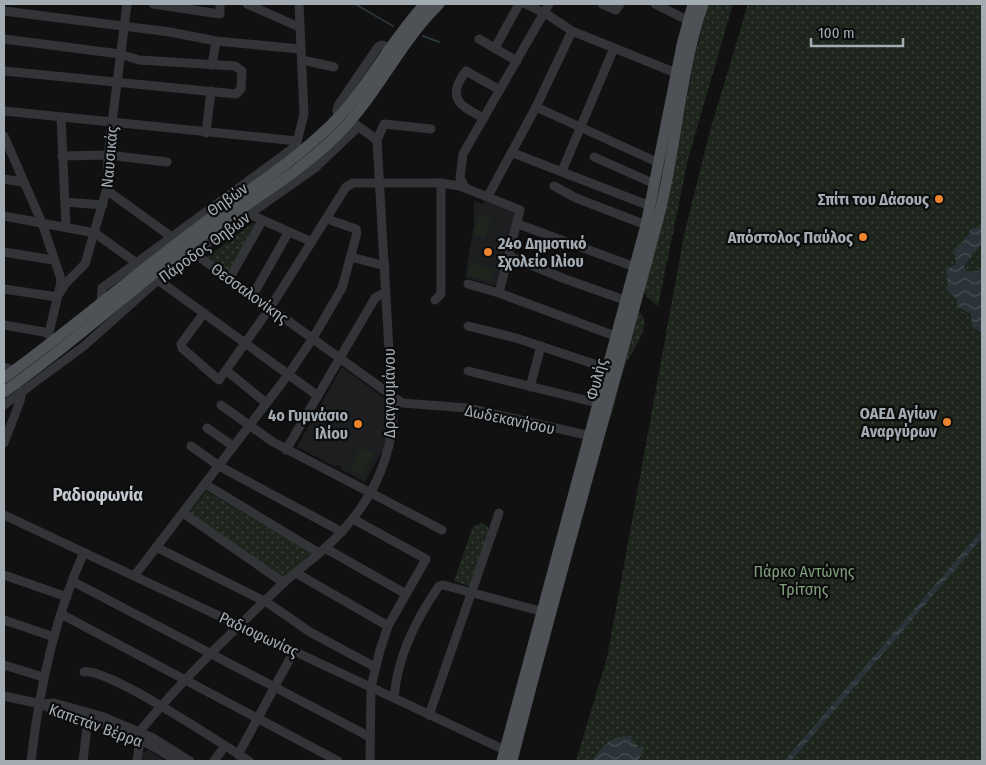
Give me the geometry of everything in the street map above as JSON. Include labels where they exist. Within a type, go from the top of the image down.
[{"type":"main road","name":"Θηβών","points":[[4,378],[182,245],[314,142],[355,100],[404,27],[425,4]]},
{"type":"main road","name":"Θηβών","points":[[4,392],[13,373],[101,304],[182,245],[318,153],[355,124],[362,108],[411,36],[439,4]]},
{"type":"main road","name":"Φυλής","points":[[508,757],[540,611],[593,437],[597,403],[615,336],[630,302],[635,267],[655,184],[687,20],[693,4]]},
{"type":"main road","name":"Φυλής","points":[[508,757],[630,302],[660,209],[688,65],[703,4]]},
{"type":"street","name":"Ναυσικάς","points":[[57,297],[66,283],[85,264],[103,205],[107,188],[108,155],[126,4]]},
{"type":"street","points":[[153,4],[220,14],[220,4]]},
{"type":"street","points":[[247,4],[298,27]]},
{"type":"street","points":[[296,143],[301,131],[304,109],[302,60],[298,27],[299,4]]},
{"type":"street","points":[[495,48],[519,4]]},
{"type":"street","points":[[526,4],[545,13],[572,31],[676,73]]},
{"type":"street","points":[[462,186],[460,178],[461,160],[549,4]]},
{"type":"street","points":[[602,4],[616,10],[620,4]]},
{"type":"street","points":[[655,4],[687,20]]},
{"type":"street","points":[[4,11],[216,41],[300,49]]},
{"type":"street","points":[[488,196],[536,108],[572,31]]},
{"type":"street","points":[[4,39],[120,54],[139,60],[235,66],[242,71],[240,92],[211,91],[4,71]]},
{"type":"street","points":[[479,39],[517,60]]},
{"type":"street","points":[[212,65],[216,41]]},
{"type":"street","points":[[562,171],[614,48]]},
{"type":"street","points":[[302,60],[334,67]]},
{"type":"street","points":[[484,118],[460,106],[458,102],[459,84],[466,71],[500,90]]},
{"type":"street","points":[[206,133],[211,91]]},
{"type":"street","points":[[536,108],[659,163]]},
{"type":"street","points":[[4,111],[112,121],[296,143],[314,142]]},
{"type":"street","points":[[61,117],[66,227]]},
{"type":"street","points":[[355,124],[378,140],[384,124],[430,129]]},
{"type":"street","name":"Πάροδος Θηβών","points":[[101,304],[102,288],[135,262],[182,245],[249,214],[315,168],[355,124]]},
{"type":"street","points":[[301,131],[306,138],[314,142]]},
{"type":"street","points":[[4,136],[6,146],[42,223],[60,280],[50,329]]},
{"type":"street","name":"Δραγουμάνου","points":[[140,736],[160,706],[240,625],[342,532],[371,492],[384,466],[389,450],[393,421],[393,398],[378,140]]},
{"type":"street","name":"Πάροδος Θηβών","points":[[4,405],[84,346],[158,280],[182,245],[296,143]]},
{"type":"street","points":[[512,153],[650,206]]},
{"type":"street","points":[[62,156],[108,155],[167,162]]},
{"type":"street","points":[[594,157],[655,184]]},
{"type":"street","points":[[4,179],[22,182]]},
{"type":"street","points":[[435,300],[441,294],[444,183]]},
{"type":"street","points":[[204,313],[183,340],[182,348],[217,379],[225,375],[270,308],[348,184],[444,183],[462,186],[520,210],[499,293]]},
{"type":"street","points":[[554,186],[576,198],[646,225]]},
{"type":"street","name":"Θεσσαλονίκης","points":[[107,188],[112,194],[313,338],[393,398]]},
{"type":"street","points":[[65,202],[103,205]]},
{"type":"street","points":[[249,214],[312,242]]},
{"type":"street","points":[[4,216],[95,234],[135,262]]},
{"type":"street","points":[[135,575],[288,374],[338,297],[357,233],[356,229],[327,219]]},
{"type":"street","points":[[229,278],[262,221]]},
{"type":"street","points":[[518,224],[635,267]]},
{"type":"street","points":[[253,295],[288,232]]},
{"type":"street","points":[[4,252],[53,260]]},
{"type":"street","points":[[509,256],[565,279],[630,302]]},
{"type":"street","points":[[351,257],[385,266]]},
{"type":"street","points":[[158,280],[318,396]]},
{"type":"street","points":[[468,284],[499,293],[615,336]]},
{"type":"street","points":[[4,288],[57,297]]},
{"type":"street","points":[[286,450],[375,298],[386,292]]},
{"type":"street","points":[[4,325],[44,332],[55,340]]},
{"type":"street","points":[[468,326],[541,346],[606,368]]},
{"type":"street","points":[[530,386],[541,346]]},
{"type":"street","points":[[468,371],[597,403]]},
{"type":"street","points":[[4,443],[22,393],[13,373]]},
{"type":"street","points":[[225,375],[266,402]]},
{"type":"street","name":"Δωδεκανήσου","points":[[393,398],[408,405],[465,408],[593,437]]},
{"type":"street","points":[[221,405],[248,426],[286,450],[442,530]]},
{"type":"street","points":[[207,428],[233,446]]},
{"type":"street","points":[[192,446],[219,466],[342,532]]},
{"type":"street","points":[[205,484],[322,551],[406,594]]},
{"type":"street","points":[[183,513],[284,583]]},
{"type":"street","points":[[429,715],[499,513]]},
{"type":"street","name":"Ραδιοφωνίας","points":[[4,515],[394,698],[508,757]]},
{"type":"street","points":[[353,518],[426,559],[388,626],[375,668],[371,687],[370,761]]},
{"type":"street","points":[[156,547],[264,602],[310,632],[375,668]]},
{"type":"street","points":[[31,761],[43,677],[66,598],[84,552]]},
{"type":"street","points":[[296,574],[388,626]]},
{"type":"street","points":[[4,575],[66,598]]},
{"type":"street","points":[[72,581],[370,737]]},
{"type":"street","points":[[394,698],[400,660],[439,586],[443,585],[540,611]]},
{"type":"street","points":[[61,614],[338,761]]},
{"type":"street","points":[[4,620],[54,637]]},
{"type":"street","points":[[238,755],[294,651]]},
{"type":"street","points":[[4,665],[43,677]]},
{"type":"street","points":[[84,672],[99,674],[160,706],[249,761]]},
{"type":"street","points":[[4,696],[39,704]]},
{"type":"street","name":"Καπετάν Βέρρα","points":[[39,704],[54,703],[86,711],[190,761]]},
{"type":"street","name":"Καπετάν Βέρρα","points":[[39,704],[52,711],[88,719],[140,736],[177,761]]},
{"type":"street","points":[[84,761],[88,719]]},
{"type":"street","points":[[137,761],[140,736]]},
{"type":"street","points":[[214,761],[224,746]]},
{"type":"shaded area","name":"24ο Δημοτικό Σχολείο Ιλίου","points":[[474,201],[483,204],[484,201],[499,206],[504,205],[517,215],[497,285],[494,286],[465,277],[474,225]]},
{"type":"shaded area","name":"4ο Γυμνάσιο Ιλίου","points":[[342,367],[388,401],[388,417],[384,420],[387,433],[383,454],[381,453],[365,482],[342,470],[339,465],[334,466],[297,447]]},
{"type":"shaded area","points":[[149,750],[166,761],[142,761],[143,752]]},
{"type":"green space","points":[[708,4],[733,4],[688,159],[658,306],[647,297],[643,290],[674,171],[693,63]]},
{"type":"green space","name":"Πάρκο Αντώνης Τρίτσης","points":[[748,4],[982,4],[982,761],[576,761],[607,658],[684,235],[710,131]]},
{"type":"green space","points":[[480,215],[491,219],[485,238],[473,234]]},
{"type":"green space","points":[[253,223],[256,224],[229,272],[207,257]]},
{"type":"green space","points":[[471,262],[494,270],[490,282],[467,275]]},
{"type":"green space","points":[[638,311],[643,316],[644,322],[641,337],[623,371],[609,421]]},
{"type":"green space","points":[[361,447],[374,454],[362,475],[350,468]]},
{"type":"green space","points":[[206,491],[311,553],[283,578],[189,513]]},
{"type":"green space","points":[[481,523],[486,525],[489,530],[469,586],[454,581],[473,526]]},
{"type":"water","points":[[982,224],[982,243],[964,266],[966,271],[976,271],[982,268],[982,332],[972,327],[971,314],[957,306],[957,299],[948,291],[946,270],[956,264],[954,249],[963,242],[965,237],[968,237],[971,229],[979,227]]},
{"type":"water","points":[[982,530],[982,538],[791,761],[784,761]]},
{"type":"water","points":[[632,736],[631,739],[640,748],[642,746],[644,748],[638,761],[593,761],[604,745],[619,737]]},
{"type":"waterway","points":[[355,4],[393,26]]},
{"type":"waterway","points":[[423,36],[439,42]]},
{"type":"place","name":"Σπίτι του Δάσους","points":[[939,199]]},
{"type":"place","name":"Απόστολος Παύλος","points":[[863,237]]},
{"type":"place","name":"24ο Δημοτικό Σχολείο Ιλίου","points":[[488,252]]},
{"type":"place","name":"ΟΑΕΔ Αγίων Αναργύρων","points":[[947,422]]},
{"type":"place","name":"4ο Γυμνάσιο Ιλίου","points":[[358,424]]},
{"type":"district","name":"Ραδιοφωνία","points":[[98,495]]}]
